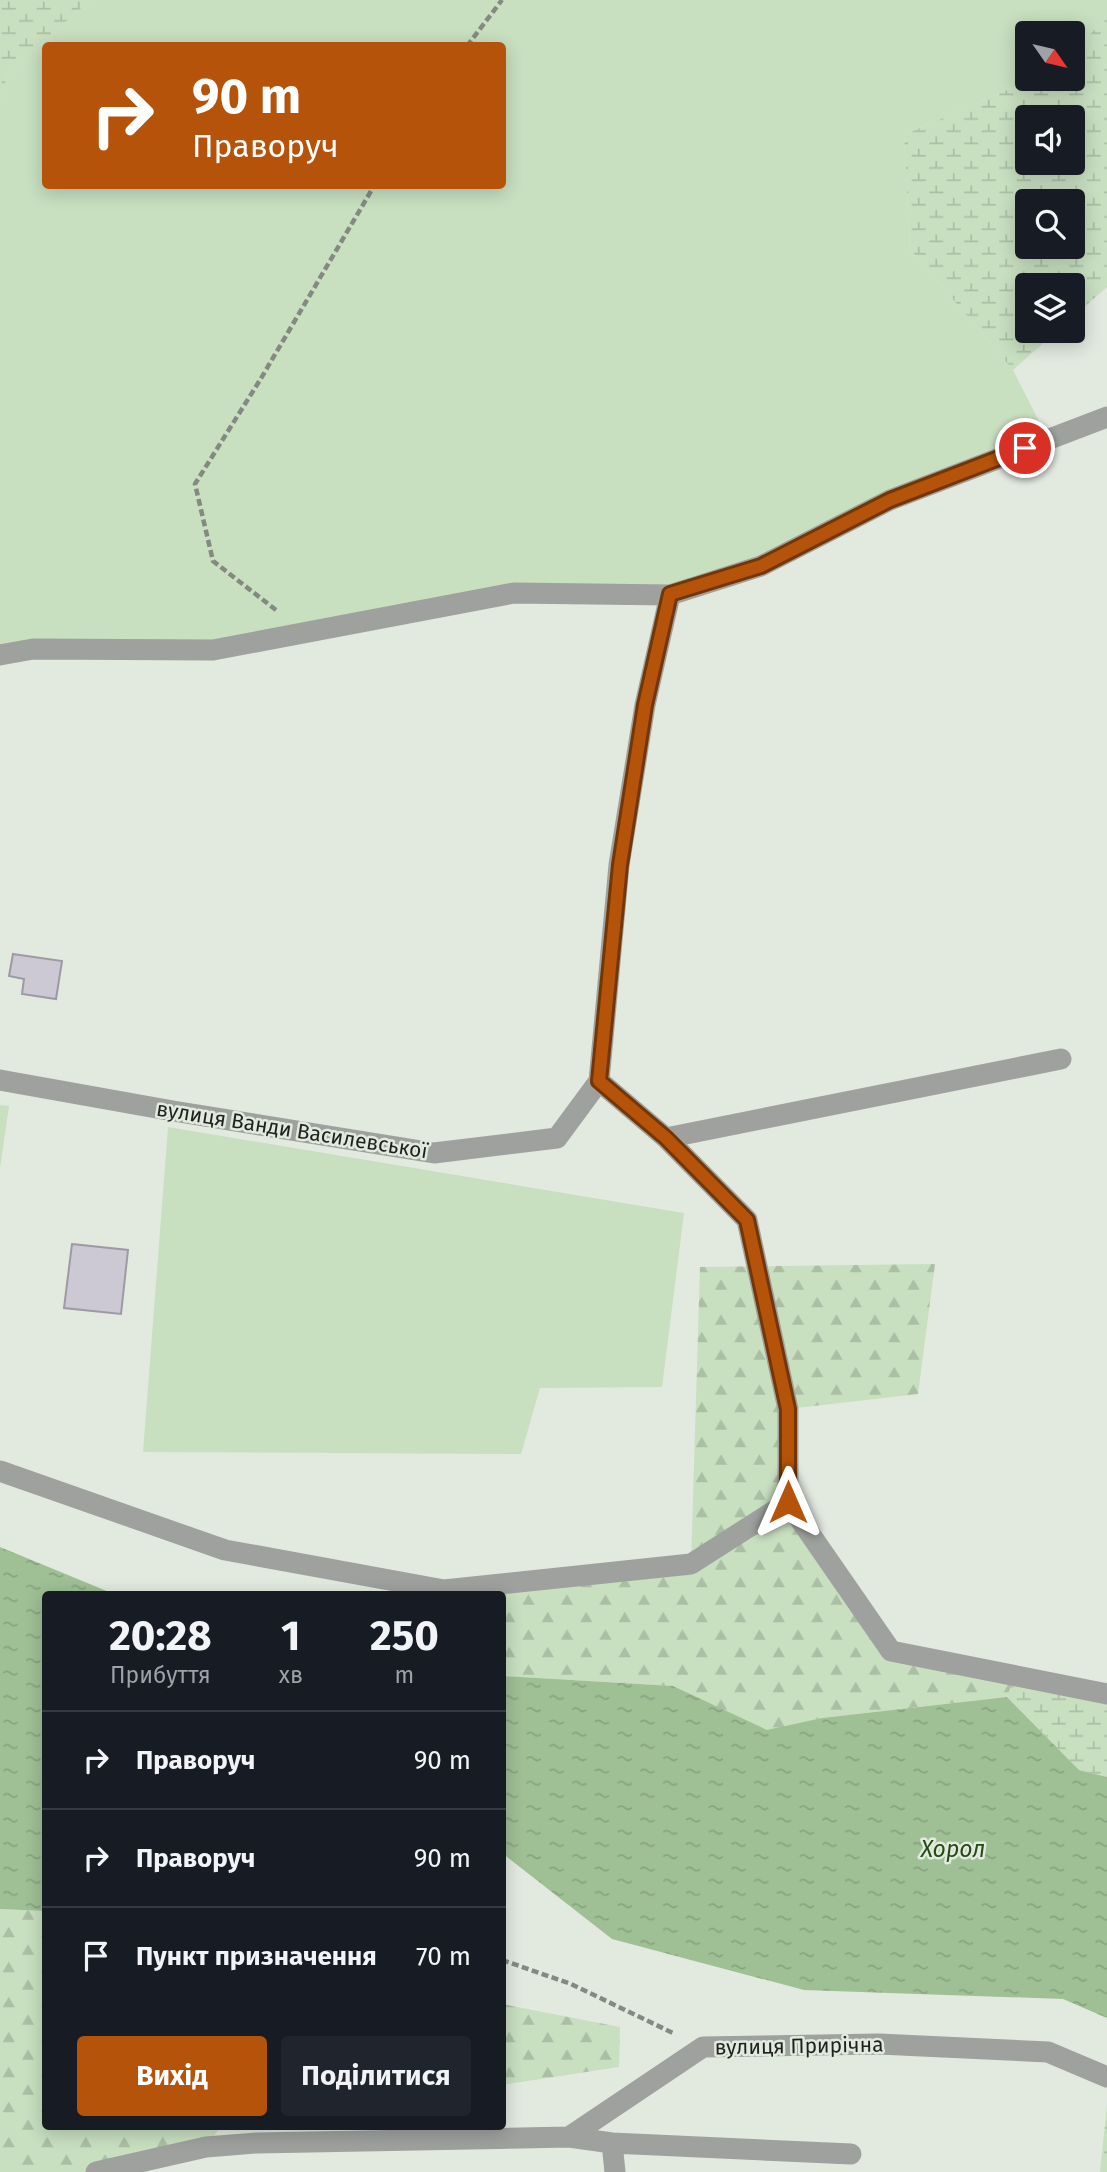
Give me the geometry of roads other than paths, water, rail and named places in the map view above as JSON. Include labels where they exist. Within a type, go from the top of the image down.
[{"type":"street","points":[[0,654],[33,649],[213,650],[514,593],[670,594],[761,566],[890,500],[1107,417]]},
{"type":"street","points":[[670,594],[645,705],[620,865],[599,1081],[666,1138],[747,1220],[788,1409],[788,1502],[891,1651],[1107,1694]]},
{"type":"street","points":[[666,1138],[1060,1059]]},
{"type":"street","name":"вулиця Ванди Василевської","points":[[0,1080],[434,1153],[557,1138],[599,1081]]},
{"type":"street","points":[[0,1471],[225,1550],[444,1590],[691,1564],[788,1502]]},
{"type":"street","name":"вулиця Прирічна","points":[[569,2137],[702,2047],[879,2044],[1048,2052],[1107,2077]]},
{"type":"street","points":[[96,2172],[206,2147],[257,2143],[569,2137],[612,2143],[851,2154]]},
{"type":"street","points":[[612,2143],[615,2172]]},
{"type":"water","points":[[0,1547],[107,1591],[42,1591],[42,1911],[0,1909]]},
{"type":"water","name":"Хорол","points":[[506,1676],[673,1686],[767,1730],[822,1718],[1007,1697],[1079,1770],[1107,1777],[1107,2018],[1063,1999],[804,1990],[612,1939],[506,1856]]}]
